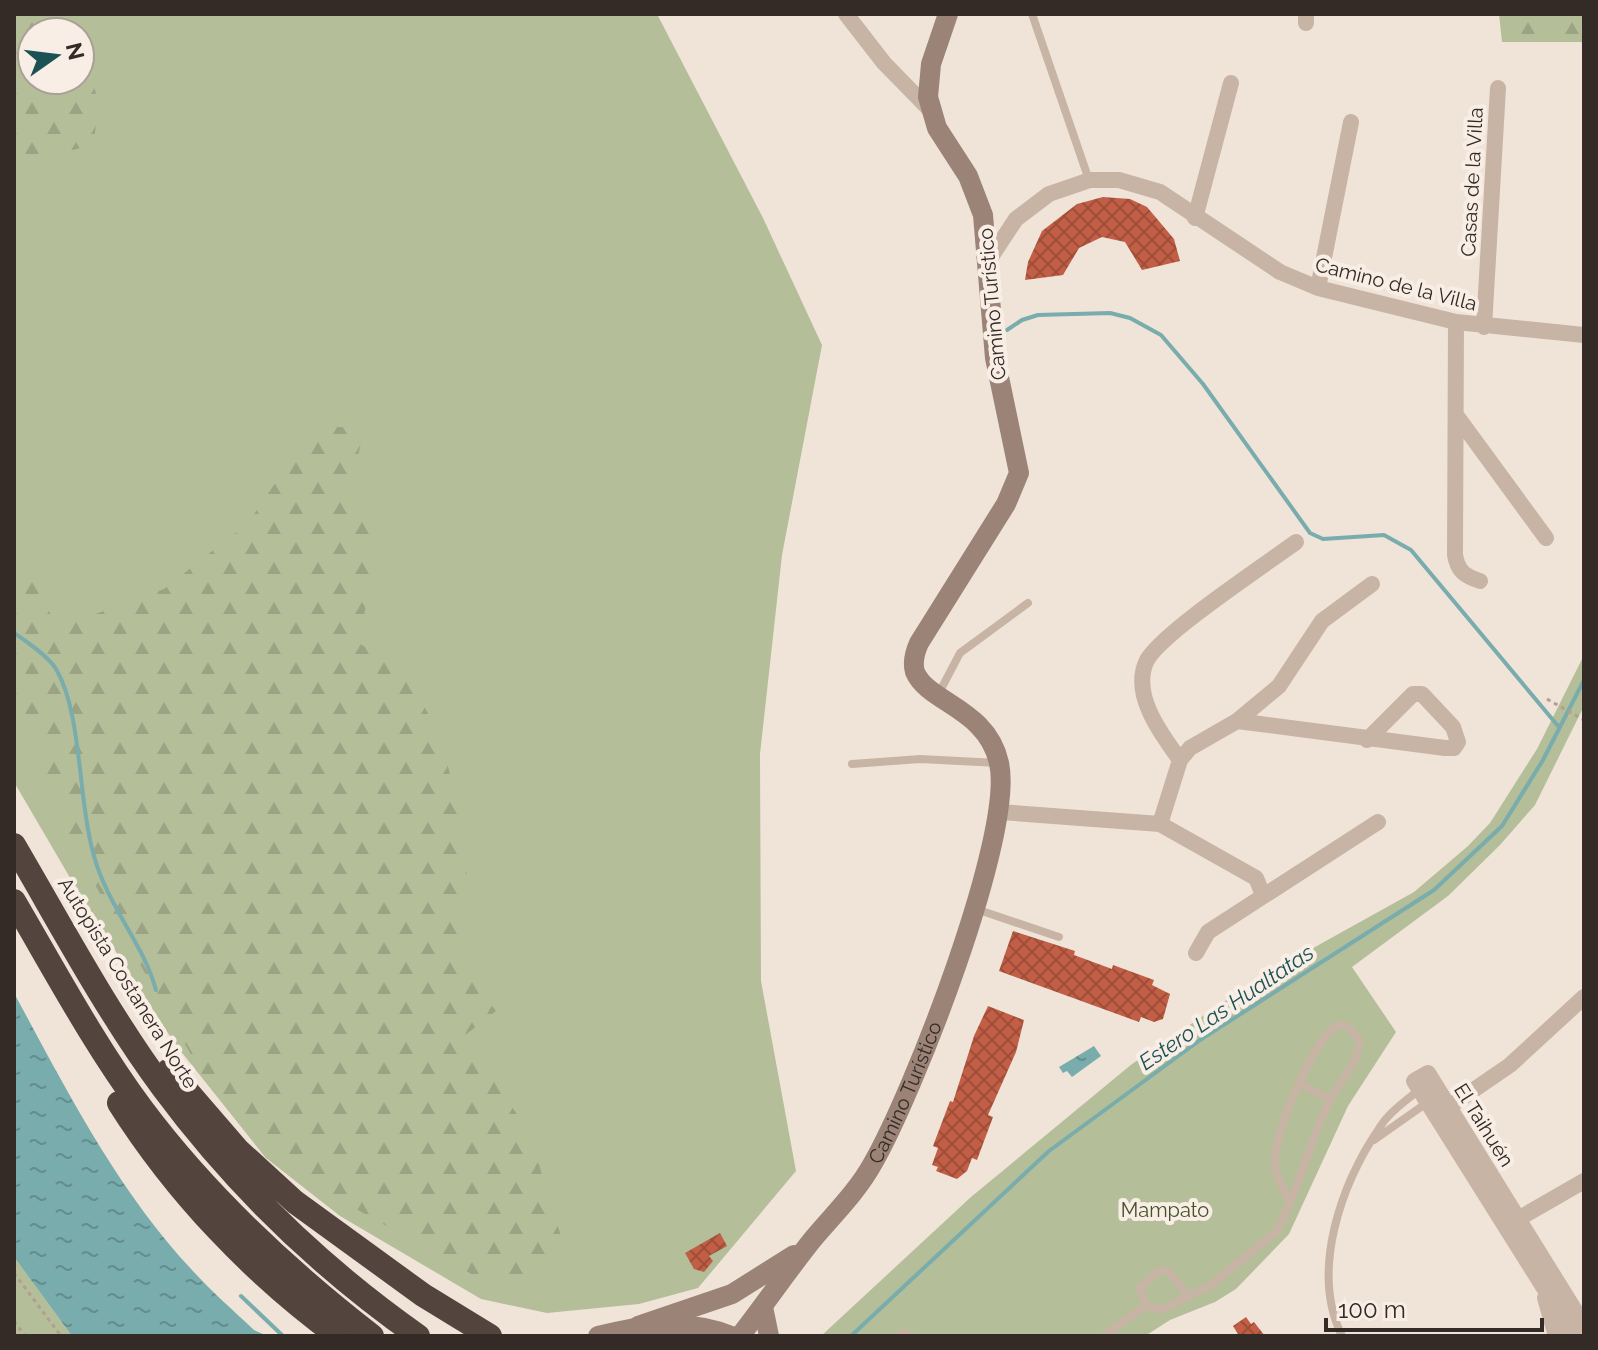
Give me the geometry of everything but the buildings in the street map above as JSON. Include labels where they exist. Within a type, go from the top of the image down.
[{"type":"highway","name":"Autopista Costanera Norte","points":[[14,845],[162,1086],[237,1179],[327,1266],[418,1336]]},
{"type":"highway","points":[[14,901],[112,1065],[182,1159],[262,1244],[372,1336]]},
{"type":"highway","points":[[85,965],[218,1128],[275,1185],[423,1295],[490,1336]]},
{"type":"highway","points":[[59,978],[107,1085],[176,1182],[245,1258],[338,1336]]},
{"type":"main road","points":[[930,110],[929,74],[948,14]]},
{"type":"main road","name":"Camino Turístico","points":[[740,1336],[860,1183],[893,1124],[973,909],[1000,812],[999,763],[983,729],[916,674],[916,648],[1012,494],[1019,473],[995,358],[989,260],[995,230],[968,176],[937,128],[930,110]]},
{"type":"main road","points":[[598,1336],[638,1326],[732,1294],[766,1275],[813,1240]]},
{"type":"main road","points":[[763,1307],[769,1336]]},
{"type":"main road","points":[[638,1326],[682,1325],[731,1336]]},
{"type":"street","name":"Camino Turístico","points":[[846,14],[884,63],[930,110]]},
{"type":"street","points":[[1195,218],[1231,83]]},
{"type":"street","name":"Casas de la Villa","points":[[1484,327],[1498,88]]},
{"type":"street","points":[[1318,288],[1351,122]]},
{"type":"street","name":"Camino de la Villa","points":[[995,230],[1049,194],[1090,180],[1119,180],[1147,186],[1173,199],[1195,218],[1280,272],[1318,288],[1484,327],[1584,335]]},
{"type":"street","points":[[1456,322],[1455,555],[1457,567],[1467,577],[1480,581]]},
{"type":"street","points":[[1456,415],[1546,538]]},
{"type":"street","points":[[1180,760],[1162,735],[1147,705],[1143,685],[1147,661],[1190,621],[1296,542]]},
{"type":"street","points":[[1160,824],[1180,760],[1190,748],[1237,721],[1279,686],[1322,621],[1372,584]]},
{"type":"street","points":[[1237,721],[1367,740],[1412,742],[1445,748],[1454,748],[1458,742],[1453,727],[1422,694],[1413,694],[1367,740]]},
{"type":"street","points":[[1000,812],[1160,824],[1256,878],[1263,895]]},
{"type":"street","points":[[1196,953],[1208,932],[1378,822]]},
{"type":"street","points":[[1434,1104],[1510,1065],[1584,997]]},
{"type":"street","name":"El Taihuén","points":[[1434,1104],[1584,1325]]},
{"type":"street","points":[[1512,1222],[1584,1181]]},
{"type":"street","name":"El Taihuén","points":[[1512,1222],[1536,1274],[1574,1336]]},
{"type":"street","name":"El Taihuén","points":[[1536,1274],[1556,1336]]},
{"type":"lane","points":[[1032,14],[1090,180]]},
{"type":"lane","points":[[939,693],[960,653],[1028,603]]},
{"type":"lane","points":[[852,764],[920,759],[999,763]]},
{"type":"lane","points":[[973,909],[1059,937]]},
{"type":"lane","points":[[1188,1296],[1173,1275],[1163,1269],[1140,1288],[1146,1305],[1155,1311],[1208,1287],[1270,1238],[1283,1219],[1305,1154],[1330,1099],[1360,1047],[1357,1034],[1348,1026],[1337,1025],[1331,1029],[1300,1084],[1284,1121],[1275,1160],[1289,1201]]},
{"type":"lane","points":[[1300,1084],[1330,1099]]},
{"type":"lane","points":[[1342,1336],[1331,1311],[1328,1249],[1353,1177],[1380,1126],[1434,1104]]},
{"type":"lane","points":[[1373,1140],[1434,1104]]},
{"type":"lane","points":[[1104,1336],[1146,1305]]},
{"type":"lane","points":[[898,1336],[904,1333],[913,1336]]},
{"type":"path","points":[[1547,699],[1582,719]]},
{"type":"path","points":[[14,1273],[61,1336]]},
{"type":"path","points":[[14,1321],[25,1336]]},
{"type":"green space","points":[[14,14],[657,14],[763,218],[822,345],[782,555],[760,754],[761,981],[796,1171],[698,1288],[639,1304],[547,1313],[481,1299],[340,1216],[266,1158],[175,1044],[86,905],[14,782]]},
{"type":"green space","points":[[14,14],[76,14],[16,16],[16,96],[96,94],[99,106],[93,145],[14,164]]},
{"type":"green space","points":[[1499,14],[1584,14],[1584,42],[1502,42]]},
{"type":"green space","points":[[315,425],[364,429],[347,505],[381,524],[359,643],[406,674],[440,735],[469,850],[457,959],[496,1011],[464,1036],[529,1132],[567,1256],[515,1280],[473,1275],[266,1158],[207,1083],[71,842],[29,723],[14,710],[14,578],[32,576],[57,628],[164,589],[248,523]]},
{"type":"green space","name":"Mampato","points":[[1584,655],[1584,706],[1535,805],[1448,896],[1352,967],[1396,1032],[1348,1106],[1289,1234],[1236,1289],[1215,1302],[1170,1320],[1145,1336],[821,1336],[971,1197],[1132,1064],[1259,978],[1414,892],[1468,846],[1490,823],[1537,749]]},
{"type":"green space","points":[[14,1257],[72,1336],[14,1336]]},
{"type":"water","points":[[14,993],[94,1138],[140,1206],[192,1270],[254,1330],[267,1336],[72,1336],[14,1257]]},
{"type":"water","points":[[1094,1046],[1101,1056],[1072,1077],[1067,1071],[1063,1073],[1059,1067]]},
{"type":"waterway","points":[[1007,330],[1022,320],[1038,315],[1110,313],[1130,318],[1161,335],[1203,384],[1310,533],[1323,539],[1384,535],[1411,550],[1558,726]]},
{"type":"waterway","points":[[14,633],[52,664],[65,689],[72,713],[92,850],[106,889],[144,959],[156,990]]},
{"type":"waterway","name":"Estero Las Hualtatas","points":[[851,1336],[1049,1151],[1200,1040],[1434,890],[1502,826],[1543,760],[1584,680]]},
{"type":"waterway","points":[[241,1296],[283,1336]]}]
